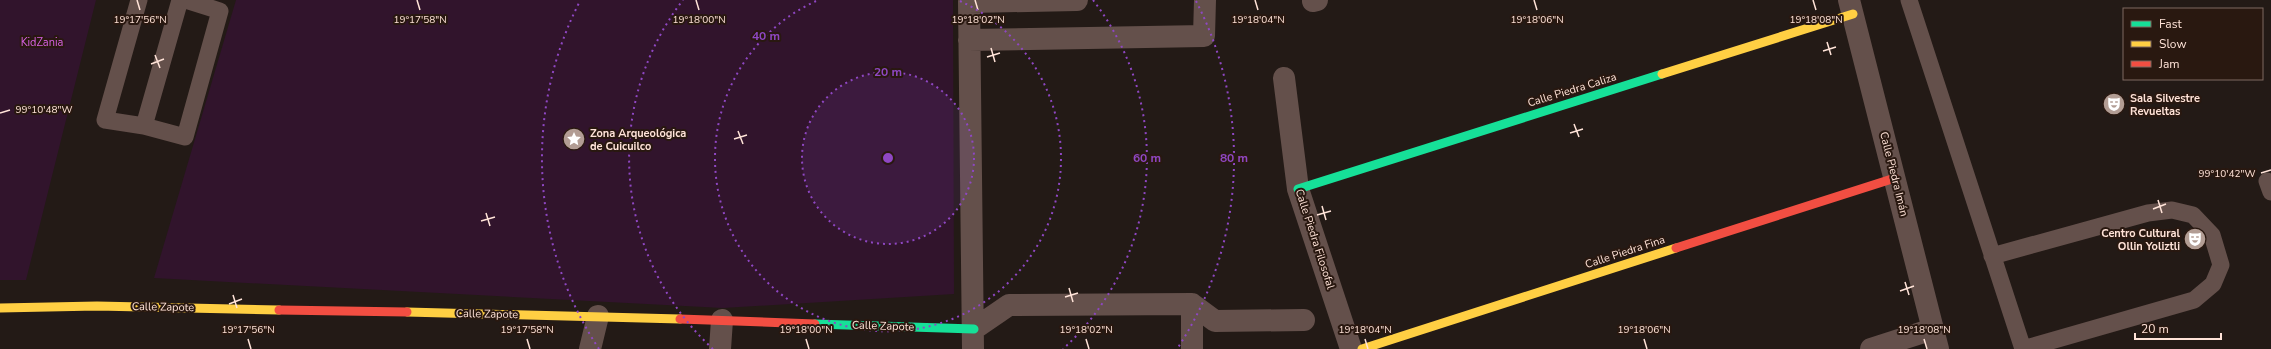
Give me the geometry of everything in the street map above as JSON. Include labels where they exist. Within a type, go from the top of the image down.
[{"type":"street","points":[[973,339],[969,2],[1077,0]]},
{"type":"street","points":[[969,40],[1204,36],[1205,0]]},
{"type":"street","name":"Calle Piedra Imán","points":[[1851,7],[1936,339]]},
{"type":"street","name":"Calle Piedra Caliza","points":[[1298,189],[1851,7]]},
{"type":"street","name":"Calle Piedra Filosofal","points":[[1284,78],[1298,189],[1351,349]]},
{"type":"street","name":"Calle Piedra Fina","points":[[1362,349],[1895,178]]},
{"type":"street","points":[[973,339],[1010,306],[1192,304],[1215,321],[1304,320]]},
{"type":"street","points":[[1192,304],[1192,349]]},
{"type":"street","name":"Calle Zapote","points":[[0,308],[105,306],[598,316],[722,320],[973,339]]},
{"type":"street","points":[[590,349],[598,316]]},
{"type":"street","points":[[720,349],[722,320]]},
{"type":"street","points":[[1871,349],[1936,339]]},
{"type":"lane","points":[[139,0],[105,120],[144,126],[185,137],[220,10],[186,0]]},
{"type":"lane","points":[[144,126],[180,0]]},
{"type":"lane","points":[[1909,0],[1992,256],[2023,349],[2194,300],[2213,284],[2221,265],[2212,235],[2193,215],[2172,210],[2148,213],[1992,256]]},
{"type":"green space","name":"KidZania","points":[[0,0],[96,0],[26,280],[0,280]]},
{"type":"green space","name":"Zona Arqueológica de Cuicuilco","points":[[236,0],[953,0],[954,294],[723,308],[154,278]]},
{"type":"traffic: fast","points":[[1298,189],[1662,74]]},
{"type":"traffic: fast","points":[[815,324],[974,329]]},
{"type":"traffic: slow","points":[[1662,74],[1853,14]]},
{"type":"traffic: slow","points":[[1362,349],[1676,248]]},
{"type":"traffic: slow","points":[[0,308],[97,306],[279,310]]},
{"type":"traffic: slow","points":[[407,312],[680,319]]},
{"type":"traffic: jam","points":[[1676,248],[1895,178]]},
{"type":"traffic: jam","points":[[279,310],[407,312]]},
{"type":"traffic: jam","points":[[680,319],[815,324]]},
{"type":"place","name":"Sala Silvestre Revueltas","points":[[2114,104]]},
{"type":"place","name":"Zona Arqueológica de Cuicuilco","points":[[574,139]]},
{"type":"place","name":"Centro Cultural Ollin Yoliztli","points":[[2195,239]]}]
